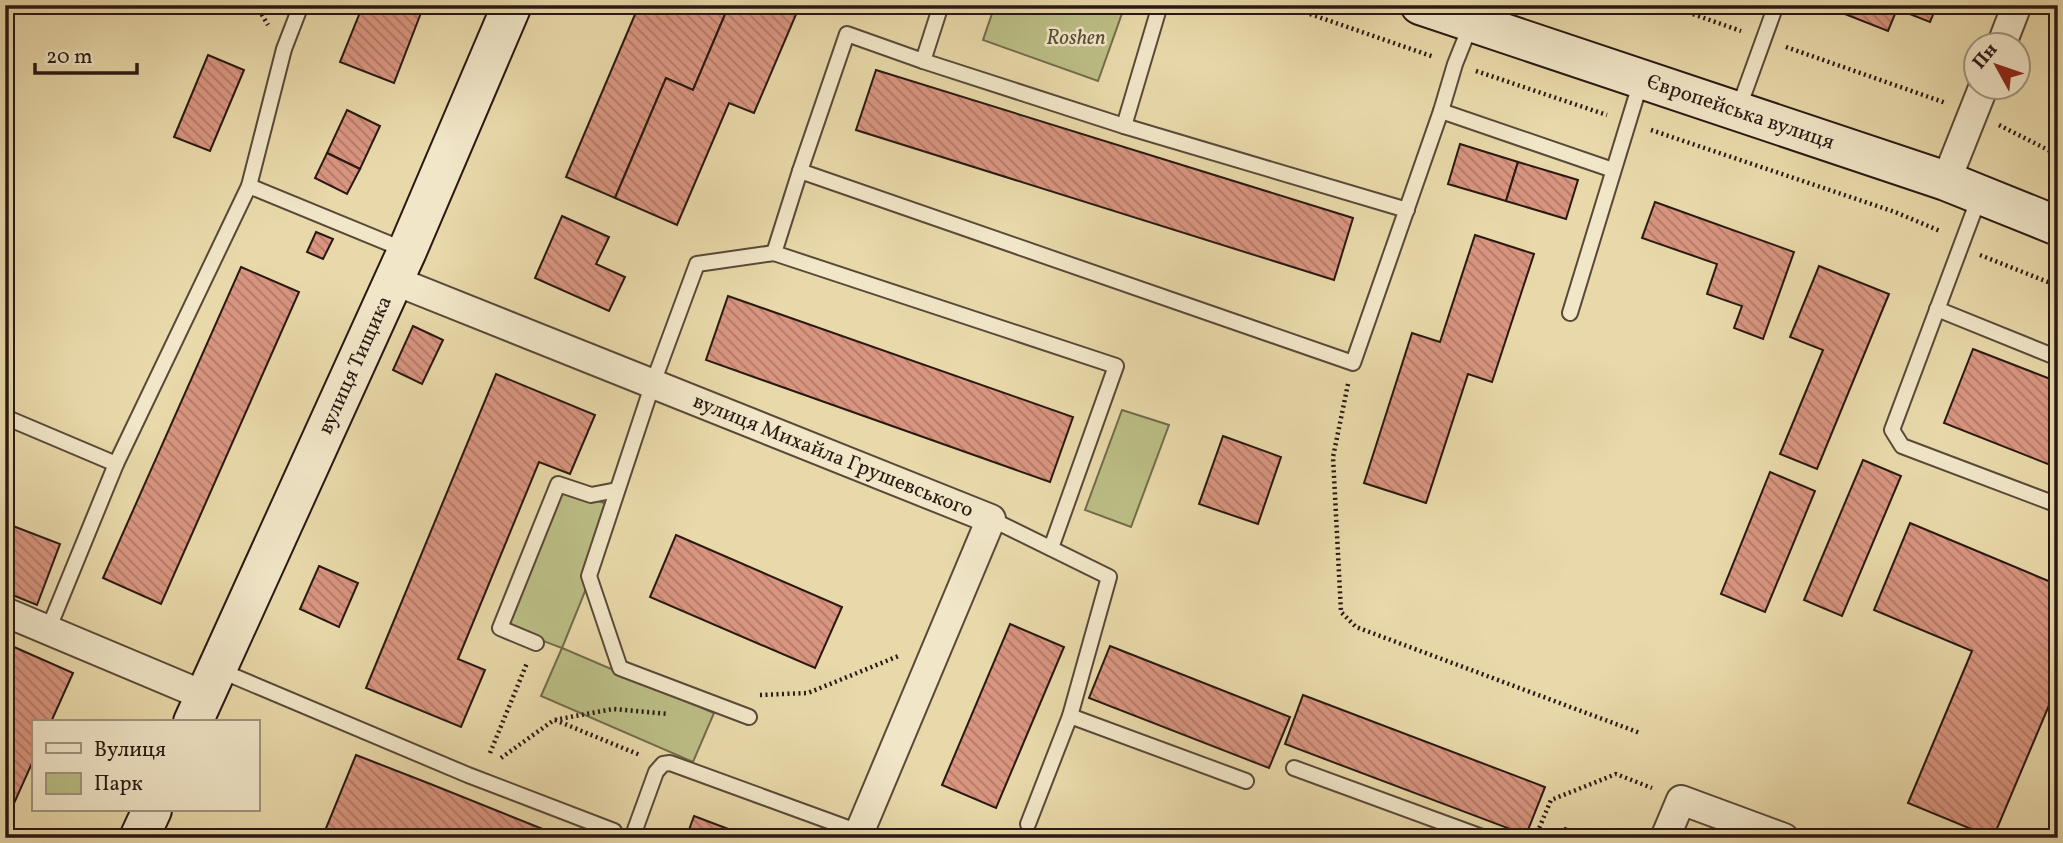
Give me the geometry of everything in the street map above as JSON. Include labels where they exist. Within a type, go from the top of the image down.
[{"type":"main road","name":"вулиця Тищика","points":[[205,696],[400,265],[512,5]]},
{"type":"main road","name":"Європейська вулиця","points":[[1420,5],[1963,188],[2058,226]]},
{"type":"main road","points":[[139,838],[151,812]]},
{"type":"street","points":[[2006,32],[2017,5]]},
{"type":"street","points":[[1963,188],[1978,102]]},
{"type":"street","name":"вулиця Михайла Грушевського","points":[[400,265],[653,383],[991,519],[858,835]]},
{"type":"street","points":[[5,612],[205,696]]},
{"type":"street","points":[[1665,838],[1681,800],[1784,838]]},
{"type":"lane","points":[[48,630],[116,464],[248,186],[284,49],[301,5]]},
{"type":"lane","points":[[923,61],[941,5]]},
{"type":"lane","points":[[1124,125],[1160,5]]},
{"type":"lane","points":[[1738,111],[1776,5]]},
{"type":"lane","points":[[800,171],[1353,363],[1455,64],[1472,23]]},
{"type":"lane","points":[[774,253],[847,34],[1124,125],[1407,210]]},
{"type":"lane","points":[[1570,313],[1641,79]]},
{"type":"lane","points":[[1441,111],[1613,170]]},
{"type":"lane","points":[[248,186],[400,265]]},
{"type":"lane","points":[[1963,188],[1960,247],[1892,430],[1902,446],[2058,506]]},
{"type":"lane","points":[[749,717],[620,668],[589,576],[653,383],[697,264],[774,253],[1116,366],[1051,548]]},
{"type":"lane","points":[[1937,309],[2058,358]]},
{"type":"lane","points":[[5,417],[116,464]]},
{"type":"lane","points":[[536,643],[500,628],[558,484],[591,495],[617,490]]},
{"type":"lane","points":[[991,519],[1109,577],[1070,716],[1028,824]]},
{"type":"lane","points":[[205,696],[468,775],[614,831]]},
{"type":"lane","points":[[1070,716],[1246,780]]},
{"type":"lane","points":[[632,838],[656,772],[663,764],[670,764],[858,835]]},
{"type":"lane","points":[[1294,768],[1485,838]]},
{"type":"path","points":[[1284,5],[1895,212],[1940,231],[1960,247],[2058,286]]},
{"type":"path","points":[[1667,5],[1764,39],[1962,95]]},
{"type":"path","points":[[1981,102],[2058,155]]},
{"type":"path","points":[[1353,363],[1333,457],[1341,612],[1356,627],[1640,733]]},
{"type":"path","points":[[490,753],[536,643]]},
{"type":"path","points":[[554,720],[663,764]]},
{"type":"path","points":[[1535,838],[1551,800],[1616,774],[1681,800]]},
{"type":"green space","name":"Roshen","points":[[995,5],[1125,5],[1098,81],[983,40]]},
{"type":"green space","points":[[1122,410],[1169,425],[1131,527],[1085,510]]},
{"type":"green space","points":[[558,487],[610,505],[588,584],[562,648],[504,626]]},
{"type":"green space","points":[[562,648],[714,713],[693,762],[541,696]]},
{"type":"building","points":[[363,5],[424,5],[394,83],[340,62]]},
{"type":"building","points":[[639,5],[729,5],[693,90],[666,78],[615,198],[566,177]]},
{"type":"building","points":[[729,5],[800,5],[754,113],[729,103],[677,225],[615,198],[666,78],[693,90]]},
{"type":"building","points":[[1822,5],[1937,5],[1930,22],[1897,9],[1888,31]]},
{"type":"building","points":[[208,55],[244,70],[210,151],[174,137]]},
{"type":"building","points":[[876,70],[1353,218],[1334,280],[856,130]]},
{"type":"building","points":[[347,110],[380,126],[360,169],[327,153]]},
{"type":"building","points":[[1460,144],[1518,162],[1506,201],[1448,184]]},
{"type":"building","points":[[327,153],[360,169],[347,194],[315,178]]},
{"type":"building","points":[[1518,162],[1578,180],[1566,219],[1506,201]]},
{"type":"building","points":[[1655,202],[1794,252],[1763,339],[1734,328],[1742,306],[1707,294],[1717,264],[1642,238]]},
{"type":"building","points":[[562,216],[609,237],[596,264],[625,277],[609,311],[535,278]]},
{"type":"building","points":[[316,232],[333,239],[323,259],[307,252]]},
{"type":"building","points":[[1475,235],[1534,254],[1492,382],[1468,374],[1426,503],[1364,483],[1412,333],[1440,342]]},
{"type":"building","points":[[1819,266],[1889,294],[1817,469],[1780,454],[1823,350],[1790,337]]},
{"type":"building","points":[[241,267],[299,292],[161,604],[103,578]]},
{"type":"building","points":[[728,296],[1073,417],[1050,482],[706,360]]},
{"type":"building","points":[[413,326],[443,340],[422,384],[393,370]]},
{"type":"building","points":[[1973,349],[2058,382],[2058,468],[1944,423]]},
{"type":"building","points":[[496,374],[595,415],[570,474],[539,462],[458,659],[485,670],[461,727],[366,688]]},
{"type":"building","points":[[1223,436],[1281,457],[1258,524],[1199,504]]},
{"type":"building","points":[[1863,460],[1901,476],[1842,616],[1804,600]]},
{"type":"building","points":[[1770,472],[1815,491],[1765,612],[1721,594]]},
{"type":"building","points":[[1910,523],[2058,585],[2058,684],[1993,838],[1908,803],[1972,651],[1874,610]]},
{"type":"building","points":[[13,526],[60,544],[37,605],[5,592],[5,547]]},
{"type":"building","points":[[676,535],[842,607],[815,668],[650,597]]},
{"type":"building","points":[[319,566],[358,583],[339,627],[300,609]]},
{"type":"building","points":[[1010,624],[1064,647],[996,808],[942,785]]},
{"type":"building","points":[[5,643],[73,673],[52,720],[32,720],[32,763],[7,819]]},
{"type":"building","points":[[1110,646],[1290,717],[1269,768],[1089,698]]},
{"type":"building","points":[[1303,695],[1545,787],[1526,835],[1285,744]]},
{"type":"building","points":[[356,755],[428,783],[565,838],[322,838]]},
{"type":"building","points":[[694,816],[752,838],[686,838]]},
{"type":"building","points":[[1565,828],[1589,838],[1561,838]]}]
